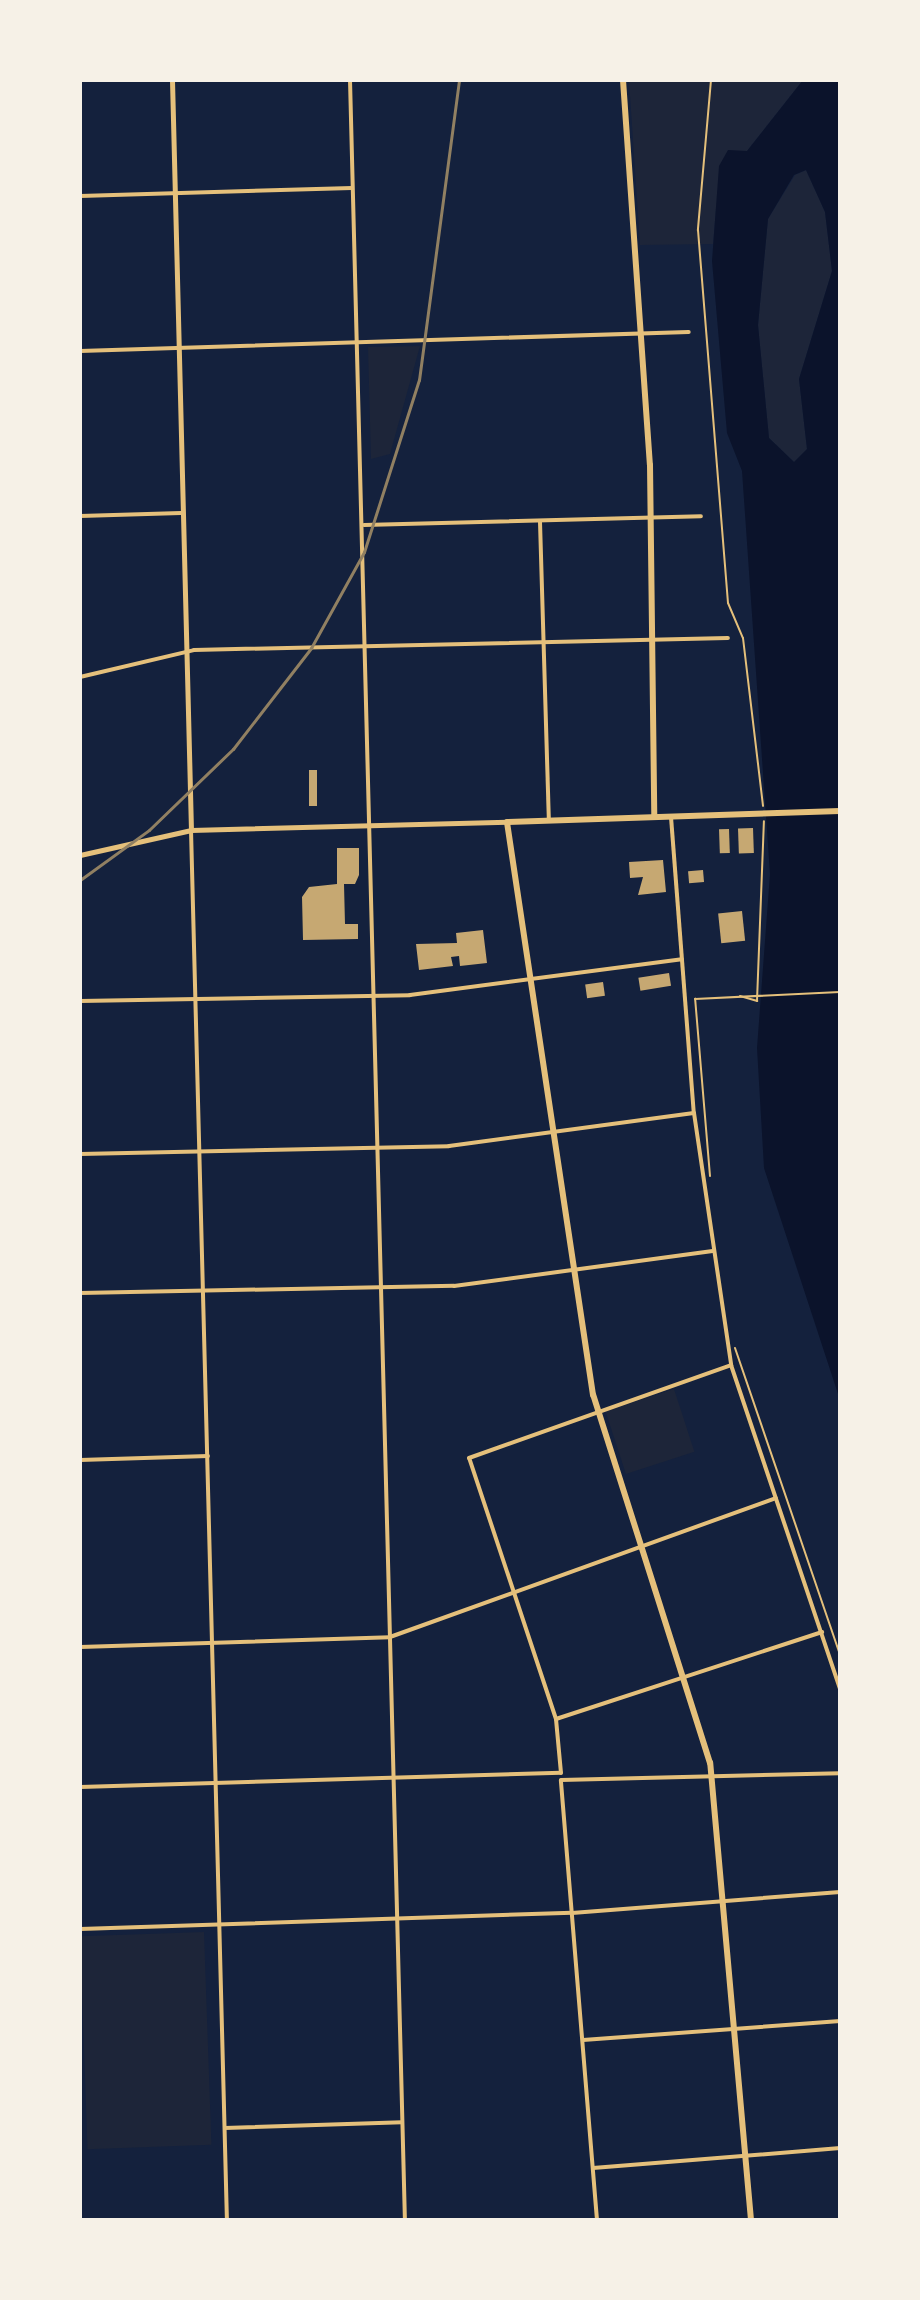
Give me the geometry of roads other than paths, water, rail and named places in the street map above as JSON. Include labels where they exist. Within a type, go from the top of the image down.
[{"type":"main road","points":[[623,80],[651,518],[654,817]]},
{"type":"main road","points":[[751,2220],[713,1776],[687,1677],[597,1409],[572,1270],[507,822],[840,811]]},
{"type":"street","points":[[172,80],[227,2220]]},
{"type":"street","points":[[350,80],[405,2220]]},
{"type":"street","points":[[80,196],[352,188]]},
{"type":"street","points":[[80,351],[689,332]]},
{"type":"street","points":[[80,516],[181,513]]},
{"type":"street","points":[[363,525],[701,516]]},
{"type":"street","points":[[540,521],[549,819]]},
{"type":"street","points":[[80,677],[185,651],[728,638]]},
{"type":"street","points":[[671,817],[694,1113],[731,1365],[840,1688]]},
{"type":"street","points":[[80,855],[191,830],[507,822]]},
{"type":"street","points":[[80,1001],[375,996],[531,980],[682,959]]},
{"type":"street","points":[[80,1154],[378,1147],[552,1132],[694,1113]]},
{"type":"street","points":[[80,1293],[382,1288],[572,1270],[713,1251]]},
{"type":"street","points":[[597,2220],[556,1719],[472,1454],[731,1365]]},
{"type":"street","points":[[80,1460],[208,1456]]},
{"type":"street","points":[[80,1647],[390,1637],[513,1588],[776,1498]]},
{"type":"street","points":[[556,1719],[822,1632]]},
{"type":"street","points":[[80,1787],[393,1778],[840,1773]]},
{"type":"street","points":[[80,1929],[572,1913],[840,1892]]},
{"type":"street","points":[[583,2040],[840,2021]]},
{"type":"street","points":[[225,2128],[402,2122]]},
{"type":"street","points":[[593,2168],[840,2148]]},
{"type":"railway","points":[[80,880],[149,830],[233,749],[311,648],[364,552],[419,380],[459,80]]}]
